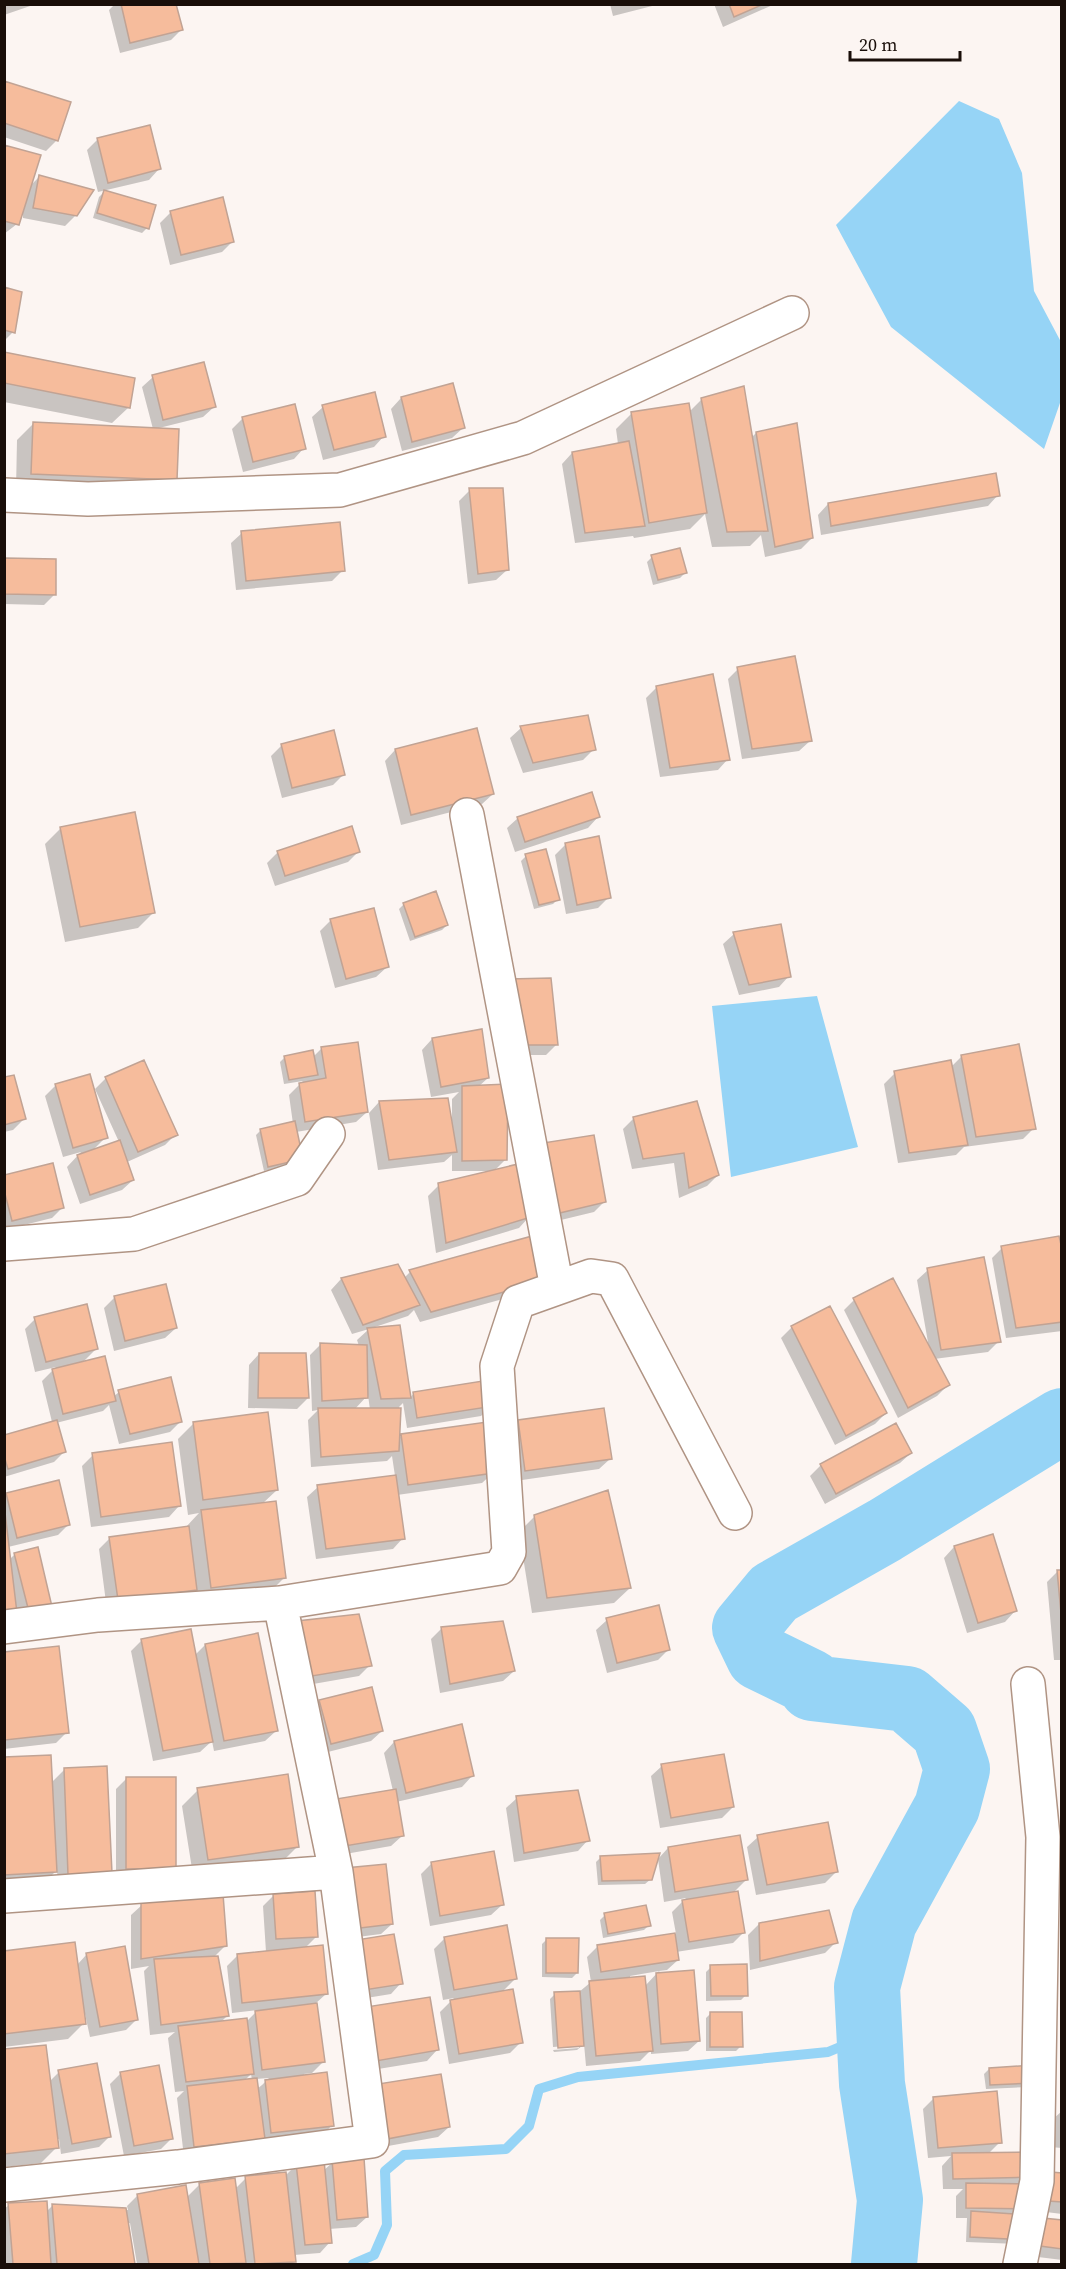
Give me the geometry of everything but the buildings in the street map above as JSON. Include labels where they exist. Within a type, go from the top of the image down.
[{"type":"street","points":[[4,495],[88,499],[340,490],[523,438],[792,313]]},
{"type":"street","points":[[467,815],[556,1288]]},
{"type":"street","points":[[4,1244],[134,1234],[297,1179],[328,1134]]},
{"type":"street","points":[[4,1627],[98,1615],[280,1603],[500,1568],[509,1552],[497,1366],[518,1302],[591,1276],[612,1279],[735,1514]]},
{"type":"street","points":[[4,2185],[178,2168],[372,2141],[336,1872],[280,1603]]},
{"type":"street","points":[[1020,2265],[1037,2181],[1043,1837],[1028,1684]]},
{"type":"street","points":[[4,1896],[336,1872]]},
{"type":"water","points":[[959,101],[999,119],[1022,173],[1034,291],[1061,342],[1061,400],[1044,449],[891,327],[836,225]]},
{"type":"water","points":[[817,996],[858,1147],[731,1177],[712,1006]]},
{"type":"waterway","points":[[884,2264],[890,2200],[872,2084],[867,1987],[884,1922],[947,1807],[957,1769],[944,1731],[907,1699],[812,1688],[810,1682],[759,1657],[745,1628],[774,1593],[885,1530],[1062,1421]]},
{"type":"waterway","points":[[353,2264],[374,2255],[387,2225],[385,2171],[404,2155],[506,2149],[529,2126],[539,2089],[578,2077],[828,2052],[869,2035]]}]
